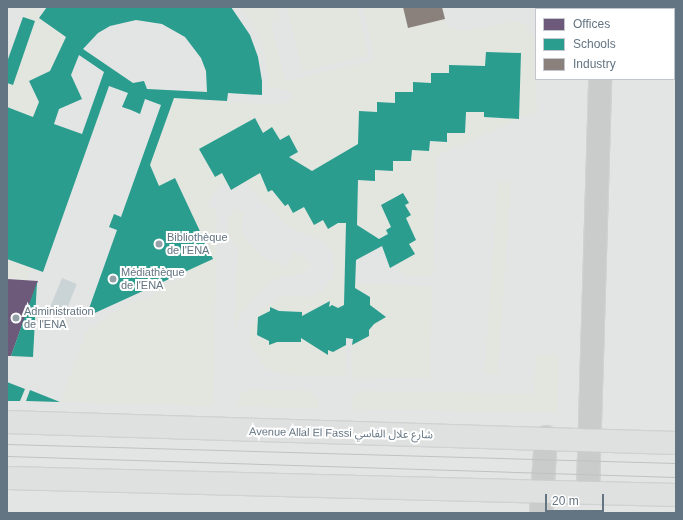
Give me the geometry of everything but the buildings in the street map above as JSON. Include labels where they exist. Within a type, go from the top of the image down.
[{"type":"street","points":[[588,491],[591,439],[600,80]]},
{"type":"street","name":"Avenue Allal El Fassi شارع علال الفاسي","points":[[7,422],[222,430],[546,437],[676,443]]},
{"type":"street","points":[[540,513],[546,437]]},
{"type":"street","points":[[7,478],[588,491],[676,495]]},
{"type":"shaded area","points":[[7,7],[676,7],[676,513],[7,513]]},
{"type":"shaded area","points":[[27,7],[38,7],[35,11],[41,15],[39,18],[66,37],[50,71],[29,81],[39,102],[33,117],[7,107],[7,62]]},
{"type":"shaded area","points":[[241,7],[276,7],[280,20],[271,22],[285,82],[375,60],[363,7],[403,7],[408,28],[445,19],[448,27],[464,31],[518,21],[525,24],[535,38],[537,111],[436,156],[433,276],[431,277],[408,276],[396,265],[415,254],[409,244],[411,229],[406,218],[411,215],[405,205],[409,203],[403,193],[381,205],[391,227],[386,230],[388,234],[379,239],[357,225],[358,180],[375,181],[375,170],[393,171],[393,161],[411,161],[412,150],[429,151],[430,141],[447,142],[447,133],[465,133],[466,112],[484,112],[484,117],[519,118],[520,53],[486,52],[485,66],[449,65],[449,73],[431,83],[414,82],[413,92],[395,103],[377,102],[377,112],[359,111],[358,144],[312,171],[289,157],[272,127],[263,133],[255,118],[199,149],[215,177],[222,173],[227,181],[214,192],[207,205],[217,211],[213,406],[61,402],[86,332],[122,306],[150,297],[171,282],[182,279],[192,268],[212,258],[176,179],[159,186],[150,165],[174,98],[263,104],[288,103],[293,99],[290,91],[269,87],[265,55],[257,31]]},
{"type":"shaded area","points":[[287,7],[357,7],[368,56],[302,71]]},
{"type":"shaded area","points":[[260,173],[268,192],[272,190],[277,199],[280,197],[285,206],[288,204],[293,213],[304,207],[314,225],[323,220],[328,229],[338,223],[346,223],[344,305],[338,308],[332,305],[329,307],[329,301],[302,316],[302,312],[279,311],[270,307],[270,311],[258,317],[257,335],[269,341],[301,342],[301,338],[328,354],[328,350],[333,352],[346,345],[345,376],[282,375],[268,369],[257,357],[250,343],[251,328],[262,308],[281,296],[313,297],[321,292],[333,278],[335,268],[332,253],[325,242],[289,227],[258,198],[246,182]]},
{"type":"shaded area","points":[[498,182],[511,183],[498,374],[485,374]]},
{"type":"shaded area","points":[[236,209],[244,212],[241,229],[245,239],[261,256],[285,267],[294,252],[308,260],[310,266],[302,274],[280,277],[266,285],[242,312],[234,331],[238,248],[228,236],[228,217]]},
{"type":"shaded area","points":[[7,259],[30,268],[26,280],[7,279]]},
{"type":"shaded area","points":[[62,278],[77,284],[64,316],[49,310]]},
{"type":"shaded area","points":[[355,284],[432,286],[430,378],[352,377],[352,345],[369,336],[369,330],[374,324],[370,305],[355,288]]},
{"type":"shaded area","points":[[536,355],[558,355],[557,413],[351,409],[352,396],[362,391],[534,394]]},
{"type":"shaded area","points":[[251,389],[310,391],[318,400],[317,409],[237,406],[240,393]]},
{"type":"tram line","points":[[7,444],[676,463]]},
{"type":"tram line","points":[[7,456],[676,477]]},
{"type":"place","name":"Bibliothèque de l'ENA","points":[[159,244]]},
{"type":"place","name":"Médiathèque de l'ENA","points":[[113,279]]},
{"type":"place","name":"Administration de l'ENA","points":[[16,318]]}]
